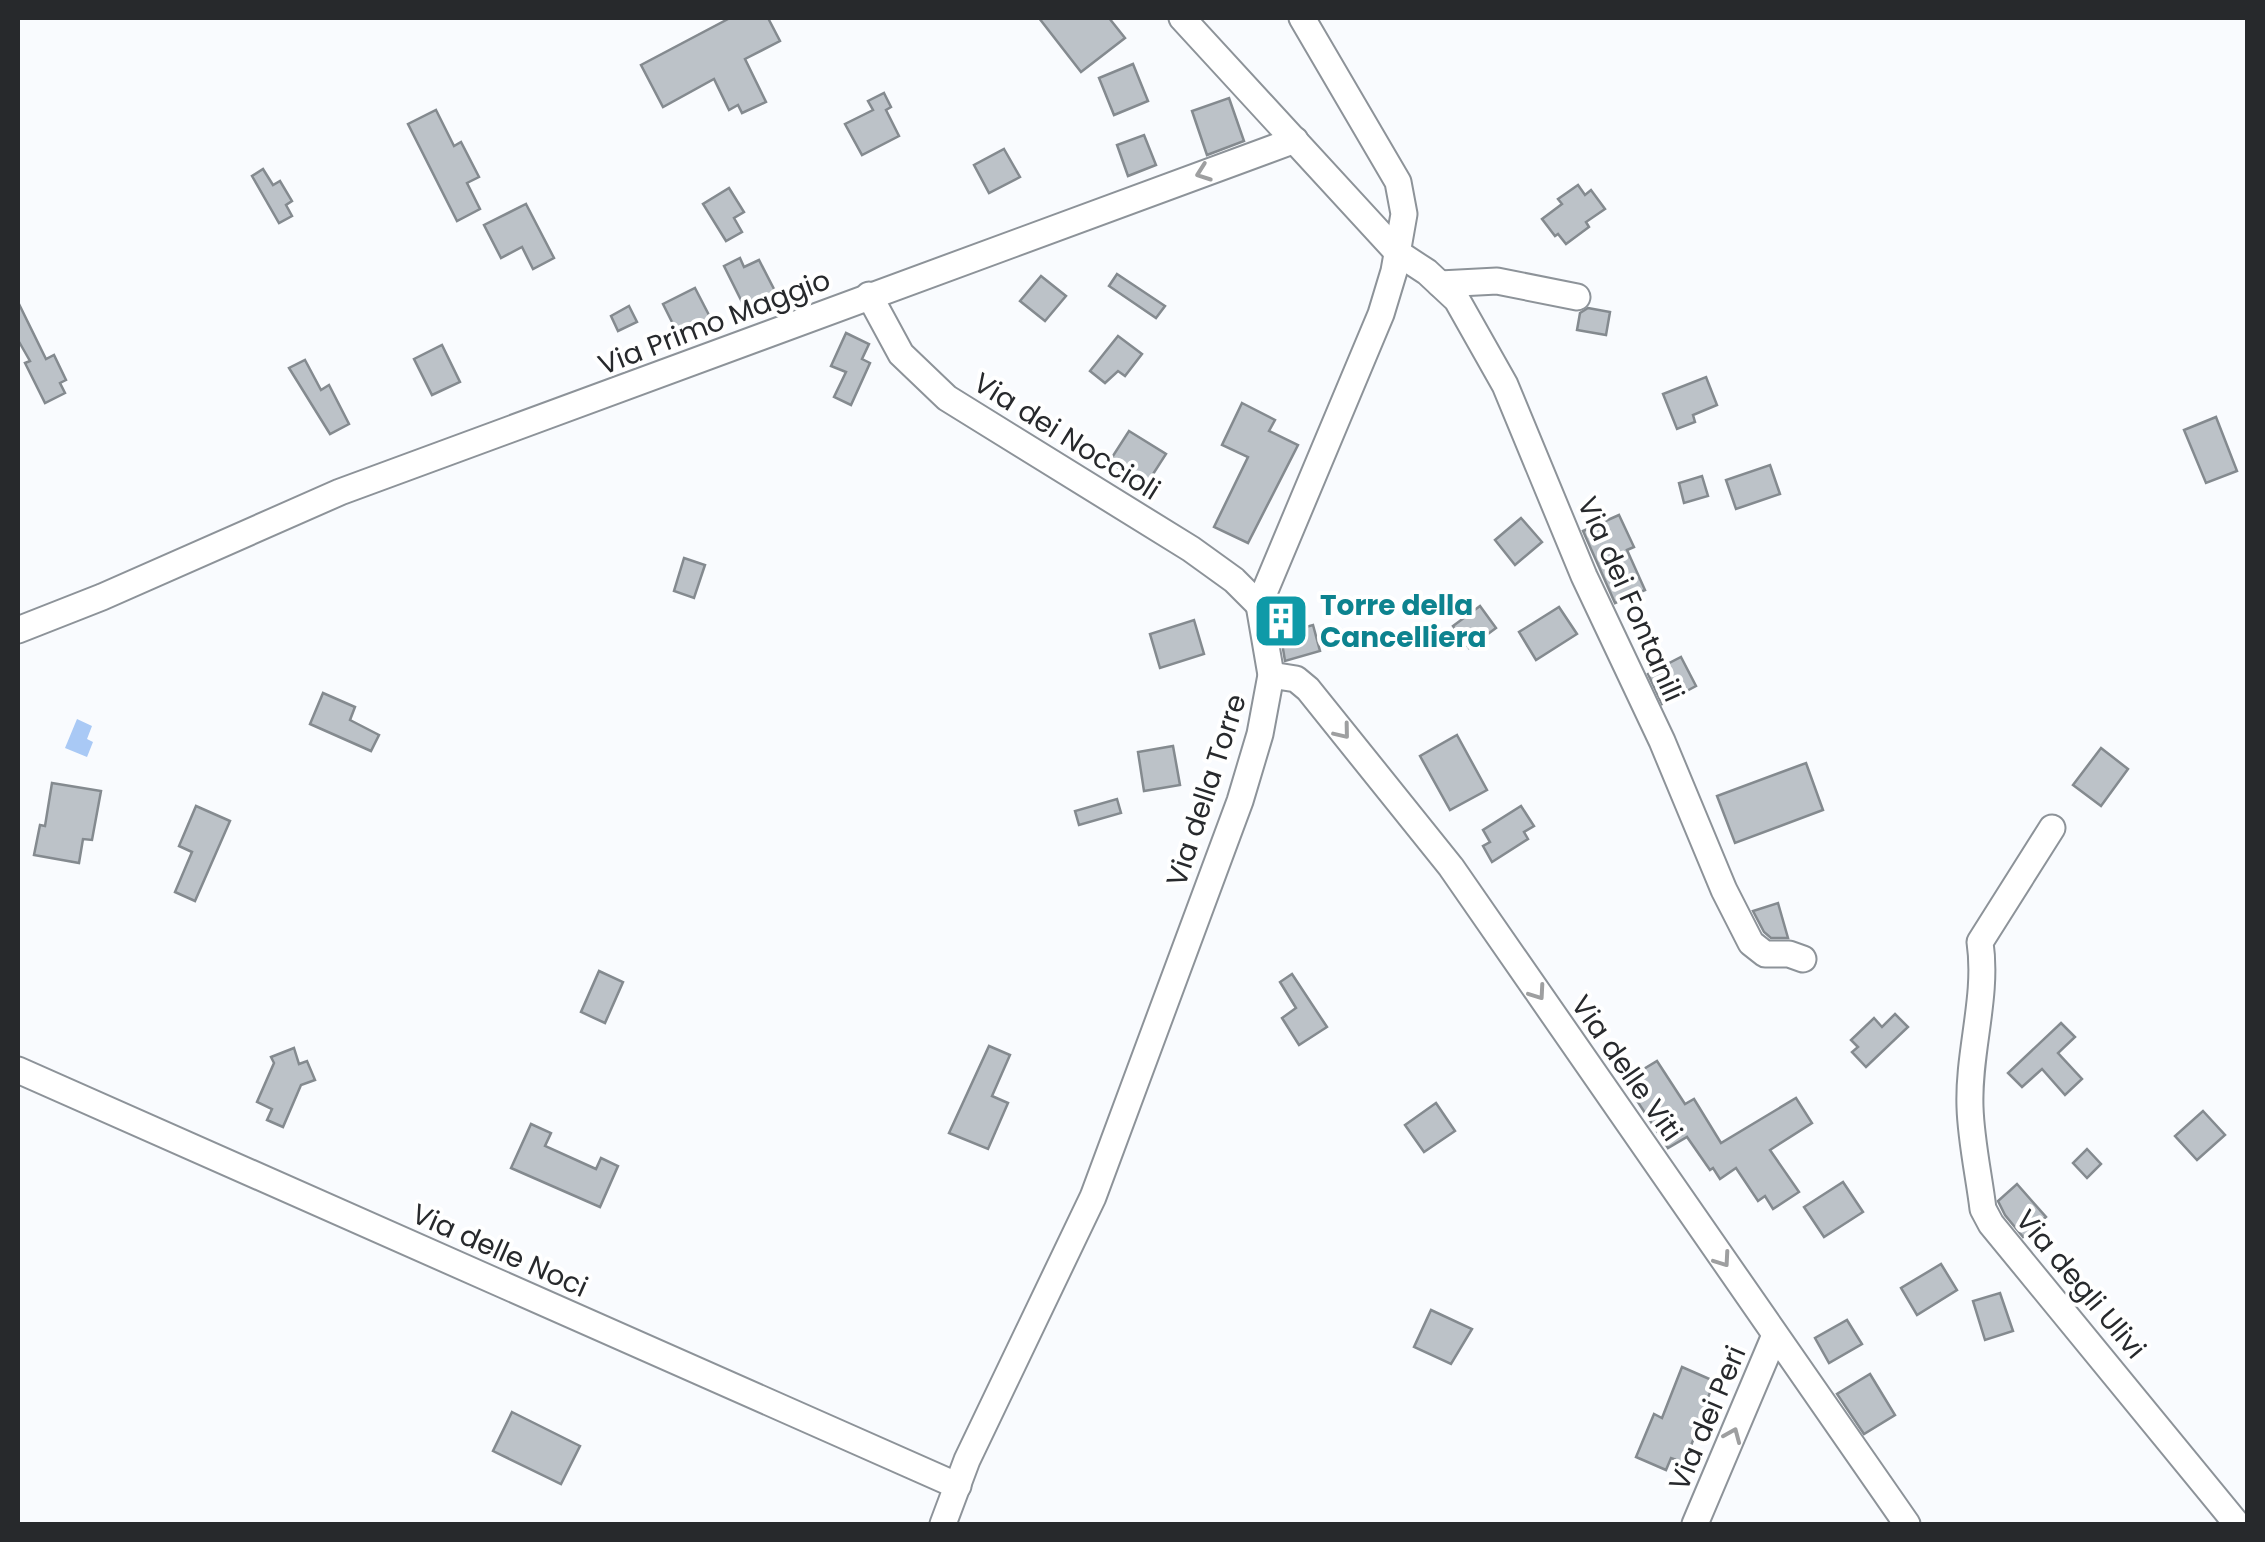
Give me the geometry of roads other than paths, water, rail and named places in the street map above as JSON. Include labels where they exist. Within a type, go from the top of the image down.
[{"type":"street","points":[[1182,18],[1398,253]]},
{"type":"street","points":[[1259,605],[1386,301],[1404,214],[1398,182],[1302,18]]},
{"type":"street","name":"Via Primo Maggio","points":[[18,630],[340,492],[1294,140]]},
{"type":"street","name":"Via dei Fontanili","points":[[1398,253],[1440,284],[1465,313],[1504,386],[1584,576],[1751,944],[1765,954],[1803,958]]},
{"type":"street","points":[[1440,284],[1497,281],[1577,297]]},
{"type":"street","name":"Via dei Noccioli","points":[[869,295],[901,354],[947,398],[1191,549],[1234,580],[1259,605]]},
{"type":"street","name":"Via della Torre","points":[[944,1524],[999,1392],[1085,1214],[1124,1120],[1240,801],[1260,734],[1271,675],[1259,605]]},
{"type":"street","name":"Via delle Viti","points":[[1271,675],[1296,679],[1308,689],[1451,867],[1908,1524]]},
{"type":"street","name":"Via degli Ulivi","points":[[2052,828],[1980,942],[1982,995],[1974,1027],[1970,1107],[1983,1209],[1991,1224],[2238,1524]]},
{"type":"street","name":"Via delle Noci","points":[[18,1070],[958,1486]]},
{"type":"street","name":"Via dei Peri","points":[[1695,1524],[1775,1335]]},
{"type":"water","points":[[77,719],[92,726],[87,739],[93,742],[87,757],[65,748]]},
{"type":"place","name":"Torre della Cancelliera","points":[[1281,621]]}]
